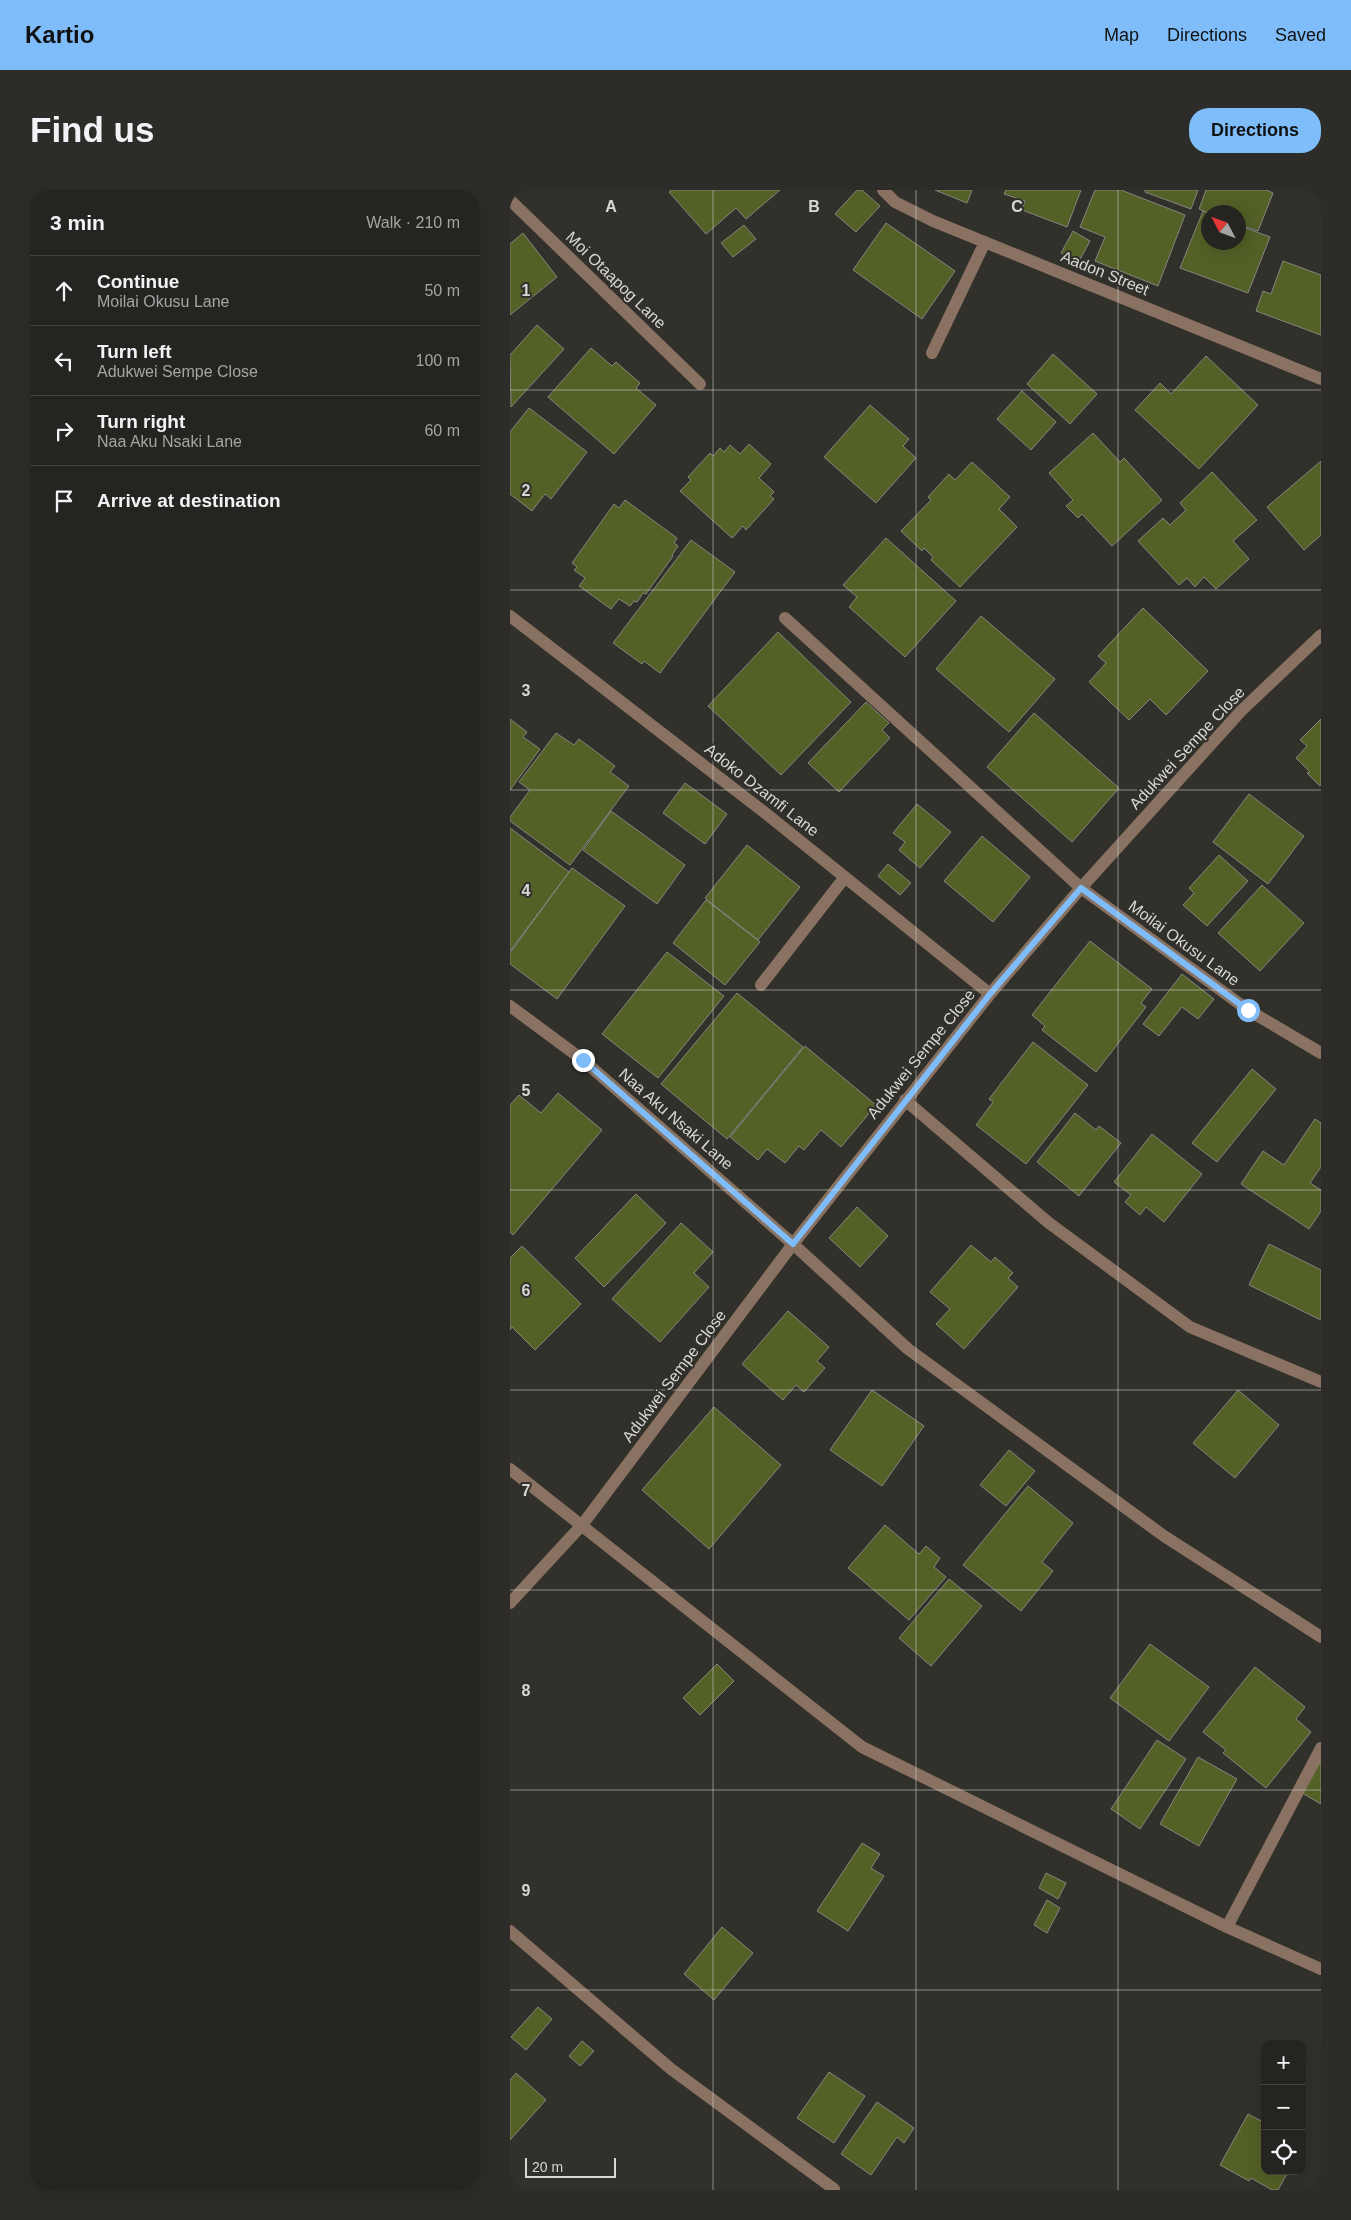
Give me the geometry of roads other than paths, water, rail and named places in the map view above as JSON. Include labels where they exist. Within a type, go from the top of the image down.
[{"type":"street","name":"Aadon Street","points":[[882,190],[895,202],[933,221],[1321,378]]},
{"type":"street","name":"Moi Otaapog Lane","points":[[510,200],[700,384]]},
{"type":"street","points":[[932,353],[985,242]]},
{"type":"street","name":"Adoko Dzamfi Lane","points":[[510,616],[756,806],[990,994]]},
{"type":"street","name":"Moilai Okusu Lane","points":[[785,618],[1081,888],[1248,1010],[1321,1053]]},
{"type":"street","name":"Adukwei Sempe Close","points":[[510,1603],[582,1525],[793,1244],[990,994],[1081,888],[1241,711],[1321,634]]},
{"type":"street","points":[[761,985],[845,877]]},
{"type":"street","name":"Naa Aku Nsaki Lane","points":[[510,1006],[583,1060],[793,1244],[908,1349],[1164,1536],[1321,1637]]},
{"type":"street","points":[[905,1100],[1049,1223],[1190,1328],[1321,1382]]},
{"type":"street","points":[[510,1469],[862,1747],[1228,1927],[1321,1969]]},
{"type":"street","points":[[1228,1927],[1321,1748]]},
{"type":"street","points":[[510,1931],[671,2069],[834,2189]]}]
